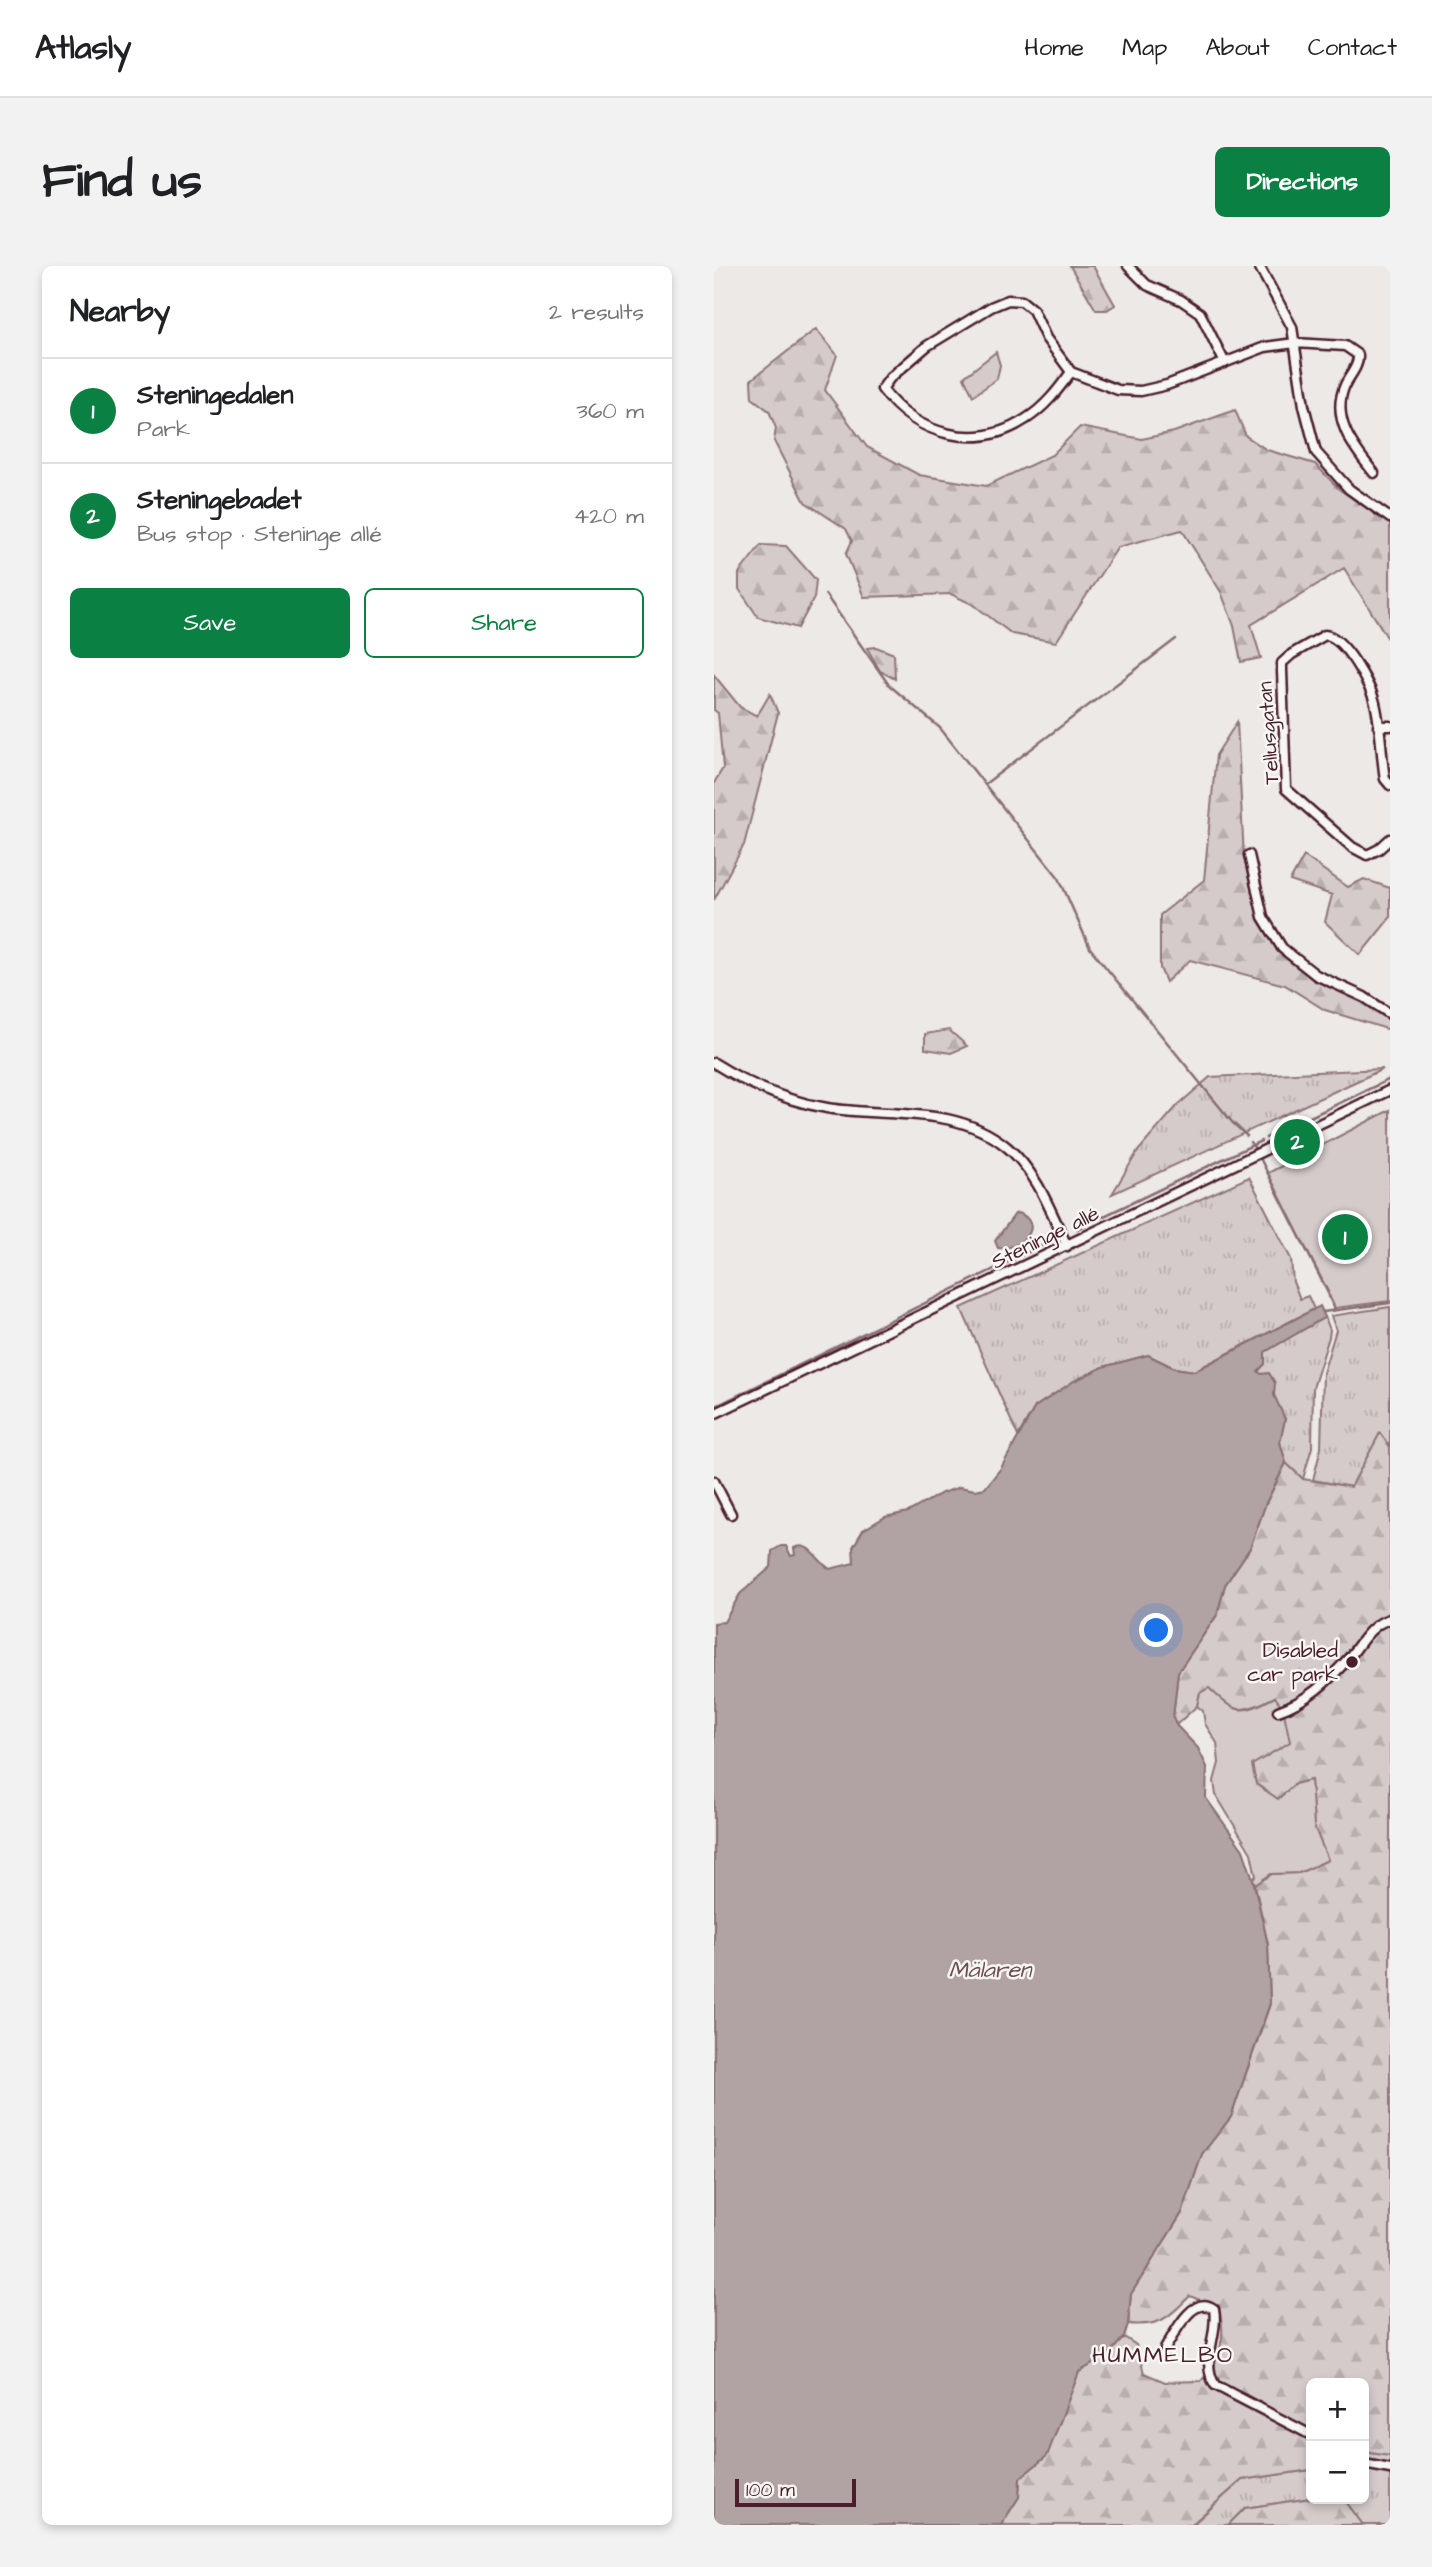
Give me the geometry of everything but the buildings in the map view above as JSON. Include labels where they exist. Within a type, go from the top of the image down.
[{"type":"street","points":[[1128,266],[1147,285],[1181,300],[1200,313],[1225,363]]},
{"type":"street","points":[[1259,266],[1292,327],[1304,406],[1316,452],[1349,489],[1390,518]]},
{"type":"street","points":[[1071,372],[1049,400],[1026,419],[1007,430],[984,435],[959,436],[936,431],[904,414],[881,389],[927,346],[991,307],[1008,300],[1022,301],[1033,310],[1046,338],[1071,372],[1118,390],[1141,391],[1167,385],[1265,347],[1295,343],[1345,346],[1358,355],[1358,361],[1344,387],[1341,415],[1348,439],[1374,473]]},
{"type":"street","name":"Tellusgatan","points":[[1390,785],[1385,779],[1373,696],[1350,655],[1338,639],[1325,635],[1292,654],[1282,663],[1286,789],[1352,847],[1367,855],[1390,839]]},
{"type":"street","points":[[1378,726],[1390,726]]},
{"type":"street","points":[[1249,855],[1263,917],[1282,948],[1316,975],[1364,997],[1390,1014]]},
{"type":"street","points":[[714,1063],[745,1082],[784,1098],[839,1109],[936,1116],[970,1125],[1007,1147],[1032,1175],[1068,1246]]},
{"type":"street","name":"Steninge allé","points":[[714,1414],[1390,1090]]},
{"type":"street","points":[[714,1481],[731,1514]]},
{"type":"street","points":[[1278,1712],[1310,1697],[1350,1657],[1371,1630],[1390,1619]]},
{"type":"street","points":[[1165,2349],[1181,2324],[1196,2308],[1208,2305],[1214,2309],[1216,2320],[1208,2363],[1210,2377],[1215,2385],[1306,2432]]},
{"type":"street","points":[[1369,2465],[1390,2469]]},
{"type":"green space","points":[[1070,266],[1093,266],[1115,305],[1107,310],[1096,310]]},
{"type":"green space","points":[[816,329],[837,355],[825,390],[867,447],[919,475],[986,486],[1052,455],[1080,427],[1142,439],[1174,432],[1235,410],[1246,436],[1267,450],[1315,464],[1340,490],[1390,524],[1390,642],[1344,568],[1251,625],[1261,658],[1241,662],[1234,626],[1221,592],[1182,530],[1118,547],[1056,642],[1012,634],[974,605],[951,594],[864,597],[846,554],[852,541],[846,529],[805,502],[774,441],[776,428],[769,411],[752,398],[751,380]]},
{"type":"green space","points":[[996,352],[1000,365],[997,379],[973,396],[964,377]]},
{"type":"green space","points":[[761,545],[786,546],[816,580],[814,598],[798,628],[758,617],[739,589],[739,573]]},
{"type":"green space","points":[[876,647],[894,654],[895,679],[880,671],[867,648]]},
{"type":"green space","points":[[714,675],[740,707],[757,716],[770,694],[778,713],[744,845],[714,900],[714,783],[723,768],[718,713],[714,710]]},
{"type":"green space","points":[[1237,722],[1244,858],[1259,920],[1278,952],[1313,980],[1362,1001],[1390,1020],[1390,1030],[1325,1010],[1285,985],[1190,960],[1166,982],[1160,968],[1160,915],[1204,880],[1216,755]]},
{"type":"green space","points":[[1304,856],[1348,887],[1364,879],[1390,888],[1390,918],[1360,955],[1325,922],[1332,895],[1290,881]]},
{"type":"green space","points":[[949,1030],[967,1046],[951,1053],[925,1049],[925,1034]]},
{"type":"green space","points":[[1383,1069],[1112,1194],[1138,1151],[1178,1105],[1210,1077]]},
{"type":"green space","points":[[1390,1110],[1390,1301],[1335,1308],[1268,1173]]},
{"type":"green space","points":[[1249,1177],[1291,1259],[1293,1282],[1300,1299],[1308,1296],[1314,1309],[1194,1371],[1175,1368],[1148,1355],[1103,1367],[1074,1381],[1035,1407],[1018,1436],[961,1308]]},
{"type":"green space","points":[[1390,1307],[1390,1447],[1380,1434],[1351,1487],[1313,1480],[1321,1448],[1323,1373],[1336,1330],[1331,1316]]},
{"type":"green space","points":[[1325,1317],[1330,1330],[1313,1388],[1312,1447],[1303,1479],[1286,1463],[1280,1442],[1285,1419],[1258,1371],[1265,1364],[1265,1352]]},
{"type":"green space","points":[[1380,1433],[1390,1447],[1390,2456],[1369,2453],[1369,2378],[1306,2378],[1306,2471],[1242,2480],[1191,2525],[1001,2525],[1019,2497],[1020,2478],[1047,2455],[1079,2372],[1108,2355],[1124,2337],[1136,2345],[1144,2373],[1165,2382],[1201,2381],[1218,2356],[1222,2324],[1213,2303],[1190,2296],[1163,2319],[1148,2324],[1128,2324],[1131,2294],[1182,2213],[1202,2154],[1231,2117],[1270,2004],[1268,1945],[1255,1885],[1272,1874],[1299,1873],[1328,1860],[1314,1827],[1311,1780],[1295,1784],[1278,1799],[1256,1784],[1252,1765],[1275,1697],[1253,1707],[1237,1709],[1200,1693],[1197,1706],[1176,1725],[1173,1717],[1178,1672],[1217,1615],[1225,1585],[1250,1548],[1266,1503],[1286,1463],[1303,1479],[1351,1487]]},
{"type":"green space","points":[[1209,1688],[1226,1703],[1240,1709],[1254,1707],[1275,1697],[1283,1708],[1290,1742],[1252,1765],[1256,1784],[1278,1799],[1295,1784],[1311,1780],[1314,1826],[1328,1860],[1299,1873],[1271,1874],[1255,1885],[1253,1879],[1256,1876],[1251,1853],[1216,1795],[1214,1781],[1219,1763],[1217,1743],[1205,1724],[1203,1711],[1197,1706],[1200,1693]]},
{"type":"green space","points":[[1369,2453],[1390,2456],[1390,2525],[1363,2525],[1348,2504],[1369,2504]]},
{"type":"green space","points":[[1306,2471],[1306,2499],[1245,2508],[1228,2525],[1192,2525],[1242,2480]]},
{"type":"green space","points":[[1306,2499],[1306,2504],[1348,2504],[1363,2525],[1228,2525],[1245,2508]]},
{"type":"water","points":[[1019,1213],[1027,1218],[1030,1224],[1027,1236],[1014,1246],[998,1248],[995,1241],[1015,1214]]},
{"type":"water","name":"Mälaren","points":[[1320,1306],[1325,1317],[1265,1352],[1265,1364],[1258,1371],[1261,1374],[1269,1373],[1275,1383],[1274,1395],[1285,1419],[1280,1442],[1286,1463],[1266,1503],[1250,1548],[1225,1585],[1217,1615],[1178,1672],[1173,1717],[1176,1725],[1198,1748],[1207,1767],[1206,1798],[1243,1850],[1253,1879],[1268,1945],[1270,2003],[1231,2117],[1202,2154],[1182,2213],[1131,2294],[1124,2337],[1108,2355],[1079,2372],[1047,2456],[1020,2478],[1019,2497],[1001,2525],[714,2525],[714,1623],[724,1622],[740,1594],[771,1567],[772,1551],[781,1546],[786,1546],[791,1556],[795,1555],[794,1548],[805,1547],[830,1569],[854,1563],[853,1547],[863,1530],[885,1517],[908,1512],[942,1493],[960,1487],[975,1490],[985,1488],[1001,1468],[1035,1407],[1074,1381],[1103,1367],[1148,1355],[1174,1368],[1195,1371]]},
{"type":"waterway","points":[[825,594],[889,685],[940,728],[1059,878],[1090,948],[1232,1122],[1247,1136]]},
{"type":"waterway","points":[[985,784],[1176,639]]},
{"type":"waterway","points":[[1266,1138],[1390,1079]]},
{"type":"waterway","points":[[1077,1229],[1261,1141]]},
{"type":"waterway","points":[[1250,1142],[1256,1150]]},
{"type":"waterway","points":[[1260,1158],[1328,1292]]},
{"type":"waterway","points":[[714,1407],[1053,1240]]},
{"type":"waterway","points":[[1329,1296],[1334,1309]]},
{"type":"waterway","points":[[1323,1312],[1390,1303]]},
{"type":"place","name":"Steningebadet","points":[[1297,1142]]},
{"type":"place","name":"Steningedalen","points":[[1345,1237]]},
{"type":"place","name":"Disabled car park","points":[[1352,1662]]},
{"type":"district","name":"HUMMELBO","points":[[1163,2354]]}]
